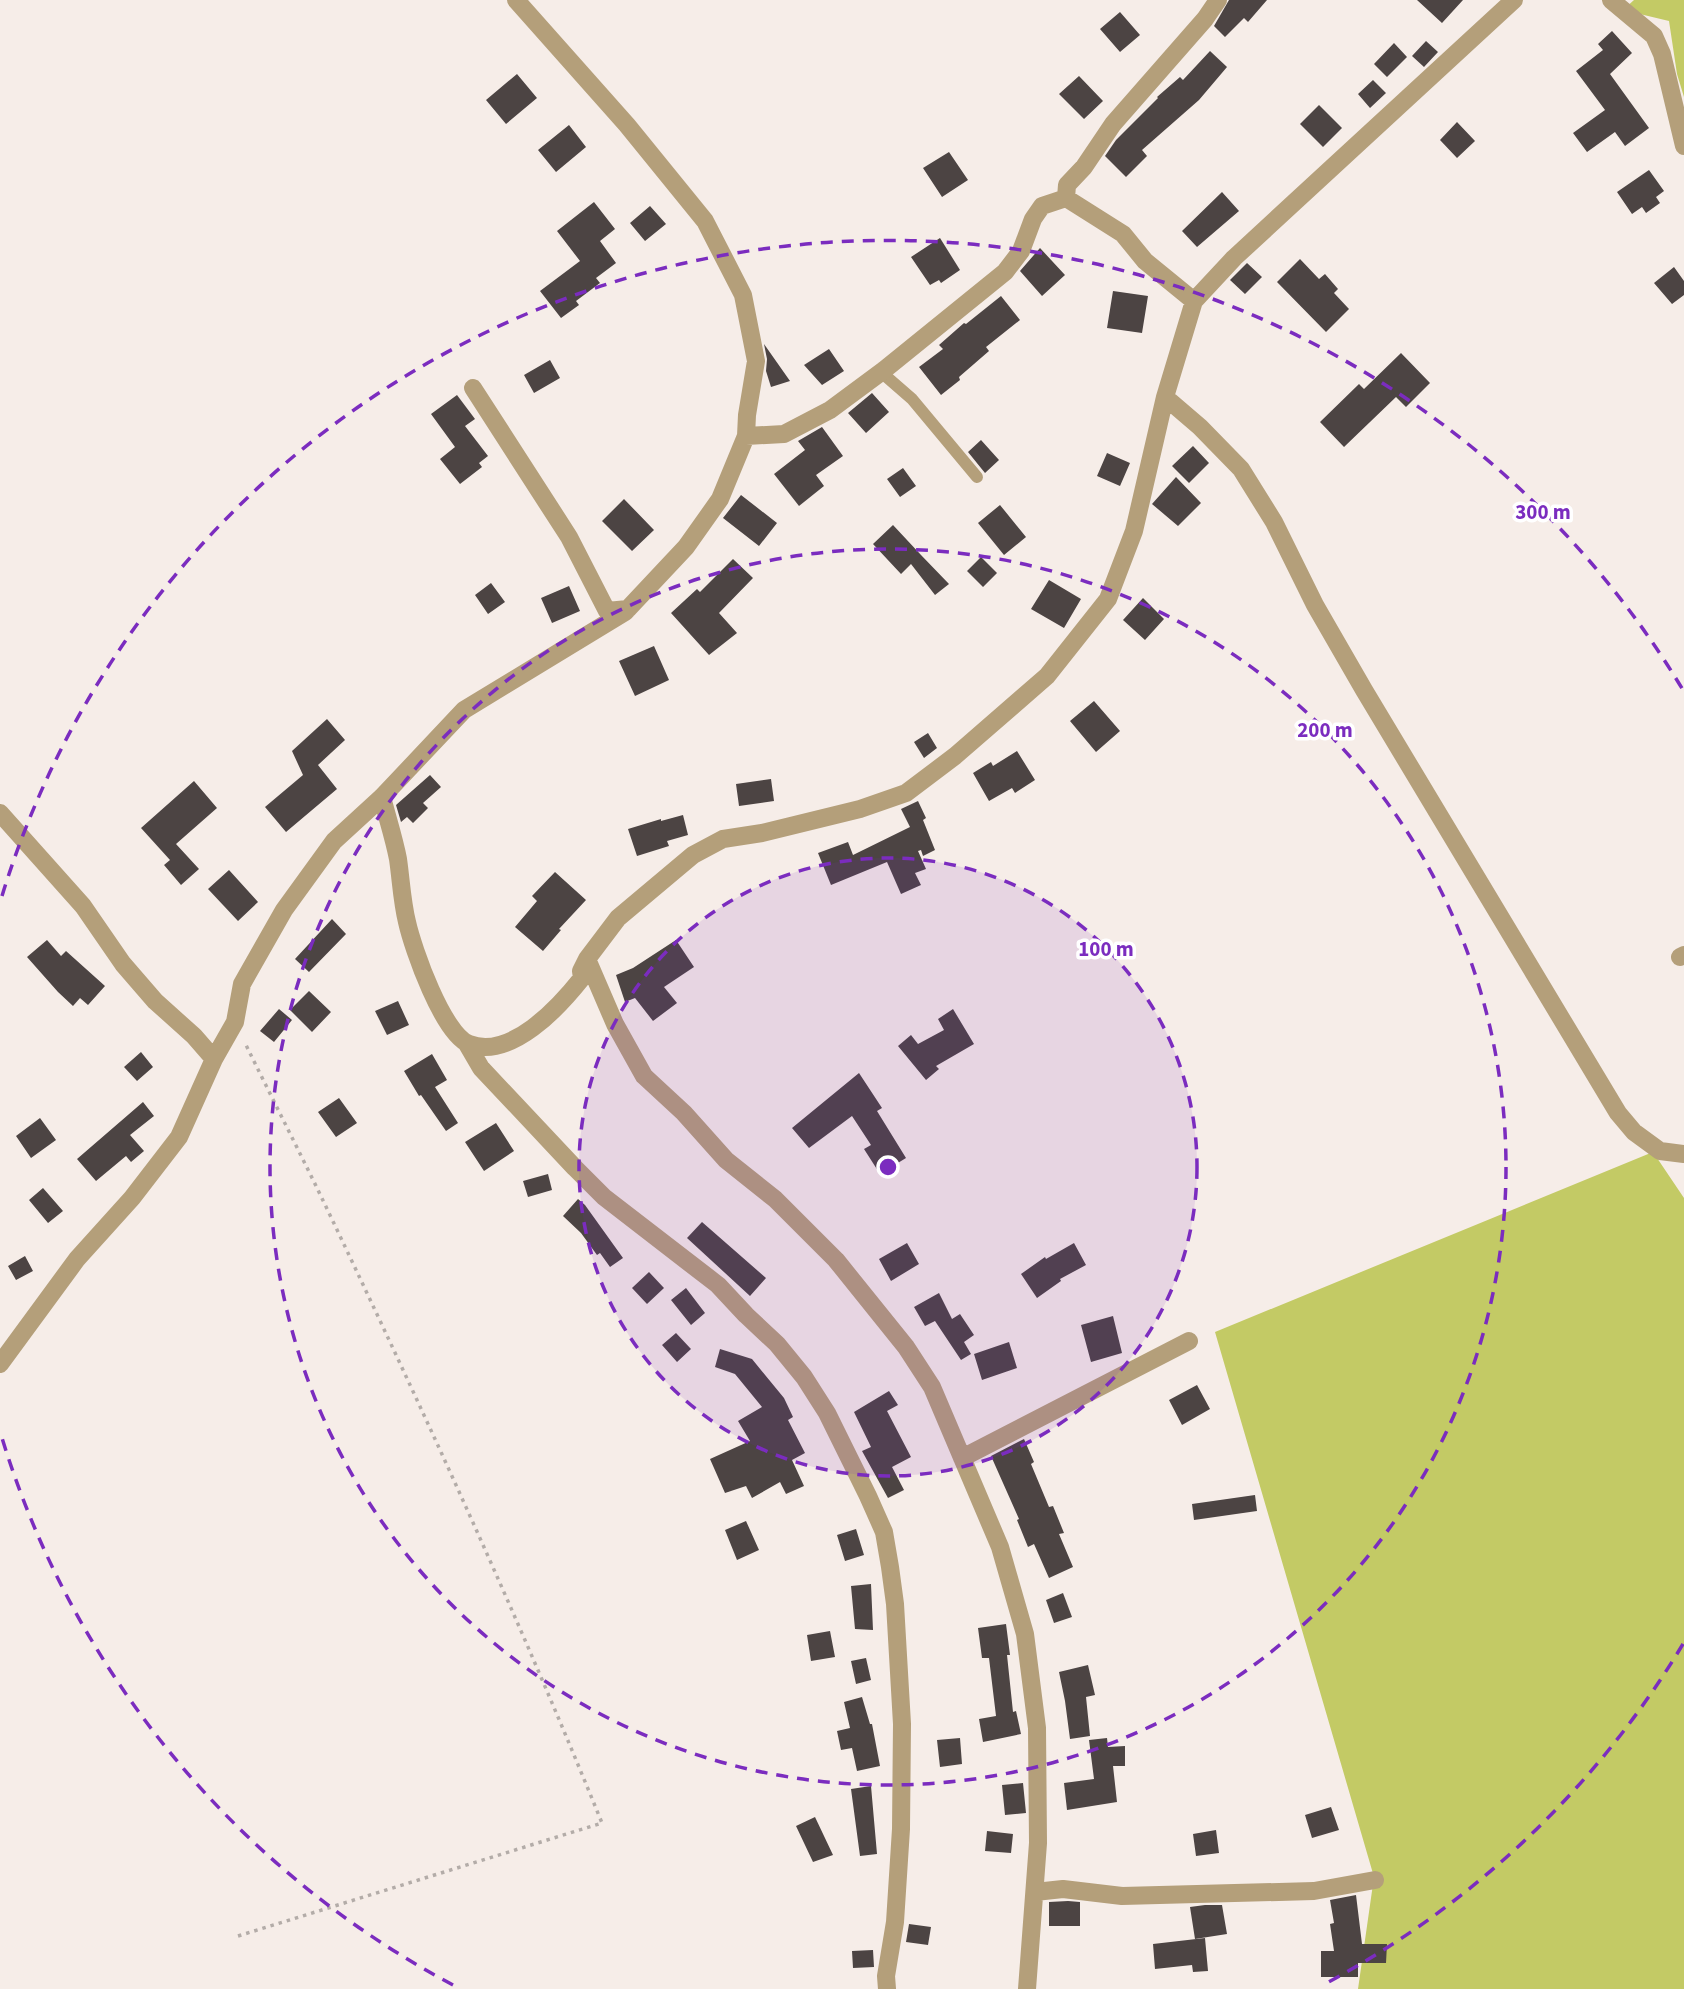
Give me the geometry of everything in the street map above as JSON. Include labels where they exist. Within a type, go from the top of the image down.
[{"type":"street","points":[[0,1364],[78,1259],[132,1198],[179,1137],[214,1059],[235,1022],[242,984],[284,910],[334,841],[382,797],[464,710],[628,609],[686,547],[720,499],[746,436],[756,360],[743,295],[705,221],[627,125],[516,0]]},
{"type":"street","points":[[1066,198],[1067,185],[1084,167],[1113,124],[1205,19],[1218,0]]},
{"type":"street","points":[[467,1044],[503,1044],[526,1034],[571,992],[582,978],[581,971],[587,959],[618,918],[692,855],[723,839],[762,833],[860,809],[906,793],[955,756],[1047,676],[1108,599],[1134,531],[1165,397],[1194,301],[1234,258],[1514,0]]},
{"type":"street","points":[[1611,0],[1654,36],[1669,77],[1684,146]]},
{"type":"street","points":[[746,436],[784,434],[830,410],[1005,272],[1021,251],[1033,219],[1042,206],[1066,198]]},
{"type":"street","points":[[1066,198],[1123,234],[1145,261],[1194,301]]},
{"type":"street","points":[[473,388],[569,537],[607,611],[628,609]]},
{"type":"street","points":[[1165,397],[1200,427],[1241,469],[1274,522],[1315,605],[1364,690],[1618,1113],[1634,1132],[1660,1152],[1684,1154]]},
{"type":"street","points":[[382,797],[397,858],[407,923],[428,984],[451,1029],[467,1044],[481,1068],[604,1197],[719,1284],[746,1315],[777,1344],[804,1377],[827,1412],[884,1532],[896,1616],[902,1724],[901,1829],[895,1922],[886,1976],[887,1989]]},
{"type":"street","points":[[0,813],[83,906],[123,964],[155,1001],[194,1036],[214,1059]]},
{"type":"street","points":[[587,959],[615,1024],[645,1076],[684,1113],[726,1160],[775,1199],[836,1260],[913,1357],[932,1387],[999,1547],[1025,1634],[1037,1728],[1038,1843],[1027,1989]]},
{"type":"street","points":[[962,1458],[1189,1341]]},
{"type":"street","points":[[1035,1892],[1063,1889],[1122,1896],[1314,1891],[1376,1880]]},
{"type":"lane","points":[[881,372],[912,399],[977,477]]},
{"type":"path","points":[[235,1022],[317,1188],[475,1524],[548,1689],[602,1823],[238,1936]]},
{"type":"green space","points":[[1634,0],[1684,0],[1684,97],[1677,74],[1669,21],[1623,10]]},
{"type":"green space","points":[[1653,1152],[1684,1198],[1684,1989],[1358,1989],[1374,1877],[1215,1332]]},
{"type":"building","points":[[1229,0],[1267,0],[1248,22],[1244,18],[1225,37],[1214,26]]},
{"type":"building","points":[[1417,0],[1463,0],[1442,23]]},
{"type":"building","points":[[1120,12],[1140,35],[1120,52],[1100,29]]},
{"type":"building","points":[[1612,31],[1632,53],[1610,74],[1649,128],[1625,146],[1615,132],[1587,152],[1573,133],[1605,110],[1576,71],[1603,50],[1598,44]]},
{"type":"building","points":[[1426,41],[1438,52],[1424,67],[1412,56]]},
{"type":"building","points":[[1394,43],[1407,57],[1387,77],[1374,64]]},
{"type":"building","points":[[1210,51],[1227,67],[1199,100],[1142,150],[1147,156],[1126,177],[1105,156],[1116,140],[1157,97],[1180,77],[1183,80]]},
{"type":"building","points":[[517,74],[537,98],[506,124],[486,100]]},
{"type":"building","points":[[1079,76],[1103,101],[1084,119],[1059,94]]},
{"type":"building","points":[[1373,80],[1386,93],[1370,108],[1358,94]]},
{"type":"building","points":[[1319,105],[1342,128],[1323,147],[1300,124]]},
{"type":"building","points":[[1457,122],[1475,141],[1457,158],[1440,140]]},
{"type":"building","points":[[569,125],[586,147],[556,172],[538,150]]},
{"type":"building","points":[[949,152],[968,180],[942,197],[923,168]]},
{"type":"building","points":[[1649,170],[1664,191],[1656,197],[1660,203],[1646,213],[1642,207],[1632,214],[1617,192]]},
{"type":"building","points":[[1222,192],[1239,211],[1197,247],[1182,231]]},
{"type":"building","points":[[594,202],[615,229],[600,241],[616,263],[596,278],[600,283],[576,301],[579,305],[561,318],[540,291],[580,261],[557,231]]},
{"type":"building","points":[[650,206],[666,224],[645,241],[630,223]]},
{"type":"building","points":[[940,238],[960,270],[941,283],[939,280],[930,285],[911,257]]},
{"type":"building","points":[[1040,248],[1065,275],[1042,296],[1020,271]]},
{"type":"building","points":[[1300,259],[1319,279],[1325,274],[1338,289],[1334,293],[1349,309],[1326,332],[1277,282]]},
{"type":"building","points":[[1247,263],[1262,277],[1245,294],[1230,280]]},
{"type":"building","points":[[1674,267],[1684,281],[1684,295],[1672,304],[1654,283]]},
{"type":"building","points":[[1113,291],[1148,296],[1142,333],[1107,328]]},
{"type":"building","points":[[1001,296],[1020,320],[986,347],[989,351],[941,395],[919,367],[943,349],[939,345],[964,323]]},
{"type":"building","points":[[764,344],[790,381],[771,387],[766,371]]},
{"type":"building","points":[[829,349],[844,371],[822,385],[804,365]]},
{"type":"building","points":[[1401,353],[1430,383],[1406,407],[1396,397],[1344,447],[1320,422],[1359,384],[1364,389]]},
{"type":"building","points":[[550,360],[560,378],[534,393],[524,375]]},
{"type":"building","points":[[872,393],[889,412],[866,433],[848,413]]},
{"type":"building","points":[[457,395],[475,419],[465,426],[488,456],[479,463],[482,467],[460,484],[440,459],[455,447],[431,414]]},
{"type":"building","points":[[822,427],[843,456],[816,475],[824,486],[799,506],[774,474],[805,450],[798,441]]},
{"type":"building","points":[[981,440],[999,460],[985,473],[968,452]]},
{"type":"building","points":[[1193,446],[1209,463],[1189,483],[1172,466]]},
{"type":"building","points":[[1107,453],[1130,463],[1120,486],[1097,476]]},
{"type":"building","points":[[903,468],[916,486],[900,497],[887,479]]},
{"type":"building","points":[[1176,477],[1201,503],[1178,526],[1152,504]]},
{"type":"building","points":[[741,495],[777,523],[759,546],[723,518]]},
{"type":"building","points":[[624,499],[654,530],[632,551],[602,521]]},
{"type":"building","points":[[1000,505],[1026,537],[1004,555],[978,523]]},
{"type":"building","points":[[893,525],[949,584],[935,595],[911,564],[901,574],[873,544]]},
{"type":"building","points":[[981,557],[997,573],[983,587],[967,571]]},
{"type":"building","points":[[733,559],[753,578],[719,613],[737,633],[709,655],[671,613],[697,589],[700,592]]},
{"type":"building","points":[[1049,580],[1081,599],[1064,628],[1031,609]]},
{"type":"building","points":[[491,583],[505,602],[488,614],[475,595]]},
{"type":"building","points":[[569,586],[580,611],[552,623],[541,598]]},
{"type":"building","points":[[1143,598],[1164,619],[1145,640],[1123,620]]},
{"type":"building","points":[[654,646],[669,680],[635,696],[619,661]]},
{"type":"building","points":[[1094,701],[1120,731],[1096,752],[1070,721]]},
{"type":"building","points":[[327,719],[345,740],[318,765],[337,789],[286,832],[265,807],[303,775],[292,751]]},
{"type":"building","points":[[928,733],[937,748],[924,758],[914,742]]},
{"type":"building","points":[[1017,751],[1035,780],[1015,793],[1012,788],[989,801],[973,773],[991,762],[993,766]]},
{"type":"building","points":[[430,775],[441,787],[423,803],[428,808],[413,823],[407,817],[401,822],[396,805]]},
{"type":"building","points":[[771,779],[774,801],[739,806],[736,784]]},
{"type":"building","points":[[194,781],[217,808],[176,844],[199,869],[181,885],[164,865],[170,860],[141,828]]},
{"type":"building","points":[[918,801],[935,850],[923,856],[921,850],[918,851],[926,869],[915,873],[921,885],[901,894],[887,862],[831,885],[818,853],[848,842],[853,855],[910,827],[901,809]]},
{"type":"building","points":[[683,815],[688,835],[667,841],[669,846],[637,856],[628,829]]},
{"type":"building","points":[[229,870],[258,902],[238,921],[208,889]]},
{"type":"building","points":[[555,872],[586,900],[543,951],[515,927],[537,901],[532,896]]},
{"type":"building","points":[[332,919],[346,934],[309,972],[295,959]]},
{"type":"building","points":[[47,940],[61,956],[66,951],[105,986],[88,1005],[80,998],[73,1006],[27,957]]},
{"type":"building","points":[[676,940],[694,967],[664,987],[677,1003],[653,1021],[635,998],[625,1002],[616,975],[633,968]]},
{"type":"building","points":[[309,991],[331,1012],[312,1032],[290,1010]]},
{"type":"building","points":[[398,1001],[409,1025],[387,1035],[375,1011]]},
{"type":"building","points":[[279,1009],[292,1020],[274,1042],[260,1031]]},
{"type":"building","points":[[953,1009],[974,1044],[936,1066],[939,1069],[926,1080],[898,1046],[911,1035],[918,1044],[944,1030],[938,1019]]},
{"type":"building","points":[[141,1052],[153,1067],[137,1081],[124,1067]]},
{"type":"building","points":[[432,1054],[447,1080],[435,1087],[458,1123],[446,1131],[404,1071]]},
{"type":"building","points":[[859,1073],[882,1108],[877,1111],[906,1158],[880,1174],[864,1149],[871,1145],[852,1116],[809,1148],[792,1128]]},
{"type":"building","points":[[339,1098],[357,1123],[336,1137],[318,1112]]},
{"type":"building","points":[[143,1102],[154,1116],[130,1135],[144,1151],[131,1162],[126,1156],[96,1181],[77,1159]]},
{"type":"building","points":[[40,1118],[56,1140],[31,1158],[16,1136]]},
{"type":"building","points":[[496,1123],[514,1151],[484,1171],[465,1142]]},
{"type":"building","points":[[548,1174],[552,1190],[528,1197],[523,1181]]},
{"type":"building","points":[[43,1188],[63,1211],[48,1223],[29,1200]]},
{"type":"building","points":[[578,1199],[623,1258],[610,1267],[600,1253],[597,1255],[581,1233],[563,1216]]},
{"type":"building","points":[[702,1222],[766,1278],[750,1296],[687,1238]]},
{"type":"building","points":[[907,1243],[919,1264],[891,1281],[879,1259]]},
{"type":"building","points":[[1074,1243],[1086,1265],[1060,1279],[1061,1281],[1037,1298],[1021,1274],[1045,1257],[1046,1259]]},
{"type":"building","points":[[25,1256],[33,1271],[16,1280],[8,1266]]},
{"type":"building","points":[[649,1272],[664,1288],[647,1304],[632,1288]]},
{"type":"building","points":[[686,1288],[705,1313],[691,1325],[671,1300]]},
{"type":"building","points":[[939,1293],[952,1319],[960,1314],[974,1335],[964,1342],[971,1354],[961,1360],[935,1321],[925,1326],[914,1307]]},
{"type":"building","points":[[1113,1316],[1122,1353],[1091,1362],[1081,1325]]},
{"type":"building","points":[[676,1333],[691,1349],[677,1362],[662,1345]]},
{"type":"building","points":[[1009,1342],[1017,1368],[982,1380],[974,1354]]},
{"type":"building","points":[[720,1349],[752,1359],[784,1398],[793,1417],[788,1420],[805,1453],[792,1460],[804,1486],[786,1494],[780,1482],[752,1498],[746,1486],[725,1493],[710,1459],[750,1441],[738,1421],[762,1407],[735,1374],[715,1367]]},
{"type":"building","points":[[1197,1385],[1210,1409],[1182,1425],[1169,1400]]},
{"type":"building","points":[[889,1391],[898,1405],[887,1411],[911,1457],[892,1467],[904,1490],[888,1498],[862,1451],[871,1447],[854,1412]]},
{"type":"building","points":[[1024,1439],[1049,1507],[1053,1506],[1064,1533],[1059,1534],[1073,1567],[1049,1578],[1034,1544],[1028,1547],[1017,1520],[1019,1519],[991,1456]]},
{"type":"building","points":[[1255,1495],[1257,1511],[1194,1520],[1192,1504]]},
{"type":"building","points":[[746,1521],[759,1550],[737,1560],[725,1530]]},
{"type":"building","points":[[856,1529],[864,1555],[845,1561],[837,1535]]},
{"type":"building","points":[[871,1584],[873,1630],[855,1629],[851,1586]]},
{"type":"building","points":[[1063,1593],[1072,1617],[1054,1623],[1046,1600]]},
{"type":"building","points":[[1006,1624],[1013,1712],[1016,1711],[1021,1734],[983,1742],[979,1719],[996,1716],[989,1658],[982,1658],[978,1628]]},
{"type":"building","points":[[830,1631],[835,1657],[811,1661],[807,1635]]},
{"type":"building","points":[[866,1658],[871,1680],[856,1684],[851,1661]]},
{"type":"building","points":[[1088,1665],[1095,1695],[1086,1697],[1090,1736],[1070,1739],[1059,1672]]},
{"type":"building","points":[[862,1697],[872,1724],[880,1766],[857,1771],[852,1748],[841,1750],[837,1731],[850,1728],[844,1702]]},
{"type":"building","points":[[960,1738],[962,1764],[940,1767],[937,1740]]},
{"type":"building","points":[[1107,1738],[1108,1747],[1125,1746],[1125,1766],[1113,1766],[1117,1802],[1067,1810],[1064,1783],[1094,1779],[1089,1740]]},
{"type":"building","points":[[1023,1783],[1026,1813],[1005,1815],[1002,1785]]},
{"type":"building","points":[[871,1786],[877,1854],[860,1856],[851,1789]]},
{"type":"building","points":[[1331,1807],[1339,1830],[1312,1838],[1305,1815]]},
{"type":"building","points":[[815,1817],[833,1855],[813,1862],[796,1826]]},
{"type":"building","points":[[1216,1830],[1219,1853],[1196,1856],[1193,1834]]},
{"type":"building","points":[[987,1831],[1013,1834],[1011,1853],[985,1851]]},
{"type":"building","points":[[1356,1895],[1362,1944],[1387,1944],[1386,1963],[1358,1963],[1358,1977],[1321,1977],[1321,1951],[1334,1951],[1330,1924],[1334,1923],[1330,1900]]},
{"type":"building","points":[[1049,1902],[1080,1902],[1080,1926],[1049,1926]]},
{"type":"building","points":[[1222,1905],[1227,1934],[1195,1939],[1190,1907]]},
{"type":"building","points":[[909,1924],[931,1927],[928,1945],[906,1942]]},
{"type":"building","points":[[1205,1938],[1208,1971],[1193,1972],[1192,1965],[1155,1969],[1153,1944]]},
{"type":"building","points":[[873,1950],[874,1967],[853,1968],[852,1951]]}]
